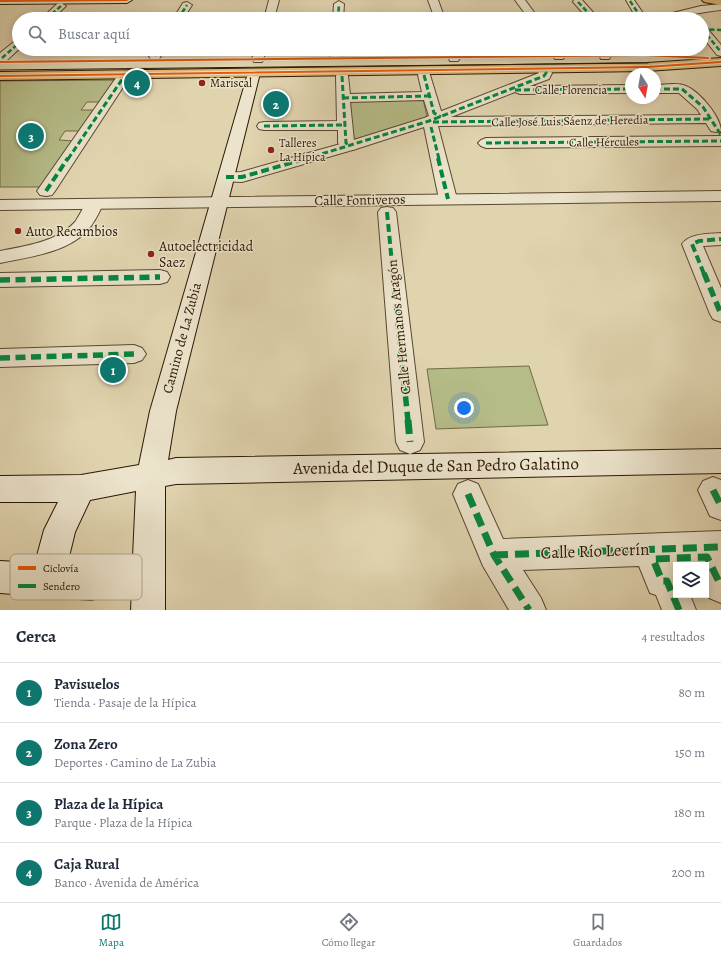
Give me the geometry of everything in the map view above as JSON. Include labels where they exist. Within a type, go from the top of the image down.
[{"type":"main road","points":[[0,76],[258,60],[369,56]]},
{"type":"main road","points":[[664,56],[721,59]]},
{"type":"main road","points":[[1,60],[258,60],[543,69],[670,67],[721,62]]},
{"type":"street","points":[[0,1],[128,0]]},
{"type":"street","points":[[271,12],[274,0]]},
{"type":"street","points":[[433,0],[437,12]]},
{"type":"street","points":[[520,0],[529,12]]},
{"type":"street","points":[[630,1],[637,12]]},
{"type":"street","points":[[578,2],[587,12]]},
{"type":"street","points":[[685,12],[717,3]]},
{"type":"street","points":[[182,12],[187,4]]},
{"type":"street","points":[[338,12],[339,4]]},
{"type":"street","points":[[54,12],[61,6]]},
{"type":"street","points":[[709,29],[721,30]]},
{"type":"street","points":[[709,42],[721,52]]},
{"type":"street","points":[[1,60],[12,50]]},
{"type":"street","name":"Camino de La Zubia","points":[[148,610],[151,475],[163,411],[258,60]]},
{"type":"street","points":[[226,177],[242,177],[434,122],[544,76],[546,73],[543,69]]},
{"type":"street","points":[[424,74],[434,113],[434,122],[448,199]]},
{"type":"street","points":[[342,76],[346,143],[350,146]]},
{"type":"street","points":[[46,191],[124,78]]},
{"type":"street","name":"Calle Florencia","points":[[512,90],[625,89]]},
{"type":"street","points":[[661,89],[682,89],[703,107],[718,130]]},
{"type":"street","points":[[343,98],[429,96]]},
{"type":"street","name":"Calle José Luis Sáenz de Heredia","points":[[434,122],[718,130]]},
{"type":"street","points":[[264,126],[345,125]]},
{"type":"street","name":"Calle Hércules","points":[[486,143],[718,130]]},
{"type":"street","name":"Calle Fontiveros","points":[[0,205],[721,196]]},
{"type":"street","points":[[0,257],[43,247],[66,237],[80,227],[94,204]]},
{"type":"street","name":"Calle Hermanos Aragón","points":[[387,212],[410,442]]},
{"type":"street","points":[[721,239],[699,241],[692,244],[721,314]]},
{"type":"street","points":[[0,280],[160,278]]},
{"type":"street","points":[[0,358],[134,354]]},
{"type":"street","name":"Avenida del Duque de San Pedro Galatino","points":[[0,489],[82,488],[151,475],[183,471],[721,461]]},
{"type":"street","points":[[54,554],[60,530],[82,488]]},
{"type":"street","points":[[468,494],[494,555],[529,610]]},
{"type":"street","name":"Calle Río Lecrín","points":[[494,555],[721,547]]},
{"type":"street","points":[[679,610],[667,581],[662,581],[653,559],[707,557],[721,586]]},
{"type":"street","points":[[142,571],[149,570]]},
{"type":"street","points":[[0,577],[10,578]]},
{"type":"green space","points":[[117,80],[101,102],[87,102],[81,110],[95,110],[81,131],[65,131],[59,140],[75,141],[42,187],[0,187],[0,81]]},
{"type":"green space","points":[[423,99],[427,117],[352,141],[348,100]]},
{"type":"green space","points":[[529,366],[548,425],[436,429],[427,369]]},
{"type":"tram line","points":[[0,70],[648,63]]},
{"type":"marked path","points":[[630,1],[637,12]]},
{"type":"marked path","points":[[578,2],[587,12]]},
{"type":"marked path","points":[[338,12],[339,4]]},
{"type":"marked path","points":[[182,12],[187,5]]},
{"type":"marked path","points":[[54,12],[61,6]]},
{"type":"marked path","points":[[709,29],[721,30]]},
{"type":"marked path","points":[[709,37],[721,52]]},
{"type":"marked path","points":[[2,58],[12,49]]},
{"type":"marked path","points":[[226,177],[242,177],[350,146],[429,121],[544,76],[546,73],[543,69]]},
{"type":"marked path","points":[[424,75],[434,113],[441,117]]},
{"type":"marked path","points":[[342,76],[346,143],[350,146]]},
{"type":"marked path","points":[[46,191],[123,78]]},
{"type":"marked path","points":[[515,90],[625,89]]},
{"type":"marked path","points":[[661,89],[682,89],[703,107],[721,135]]},
{"type":"marked path","points":[[343,98],[429,96]]},
{"type":"marked path","points":[[433,122],[711,119]]},
{"type":"marked path","points":[[264,126],[345,125]]},
{"type":"marked path","points":[[431,127],[448,199]]},
{"type":"marked path","points":[[486,143],[721,141]]},
{"type":"marked path","points":[[387,212],[410,442]]},
{"type":"marked path","points":[[721,239],[699,241],[692,244],[721,314]]},
{"type":"marked path","points":[[0,280],[160,277]]},
{"type":"marked path","points":[[0,358],[134,354]]},
{"type":"marked path","points":[[713,490],[721,506]]},
{"type":"marked path","points":[[468,494],[494,555],[529,610]]},
{"type":"marked path","points":[[494,555],[721,547]]},
{"type":"marked path","points":[[679,610],[667,581],[662,581],[653,559],[707,557],[721,586]]},
{"type":"cycle path","points":[[0,1],[127,0]]},
{"type":"cycle path","points":[[0,62],[553,56]]},
{"type":"cycle path","points":[[666,56],[708,58]]},
{"type":"cycle path","points":[[0,76],[647,67],[721,62]]},
{"type":"place","name":"Caja Rural","points":[[137,83]]},
{"type":"place","name":"Mariscal","points":[[202,83]]},
{"type":"place","name":"Zona Zero","points":[[276,104]]},
{"type":"place","name":"Plaza de la Hípica","points":[[31,136]]},
{"type":"place","name":"Talleres La Hípica","points":[[271,150]]},
{"type":"place","name":"Auto Recambios","points":[[18,231]]},
{"type":"place","name":"Autoelectricidad Saez","points":[[151,254]]},
{"type":"place","name":"Pavisuelos","points":[[113,370]]}]
